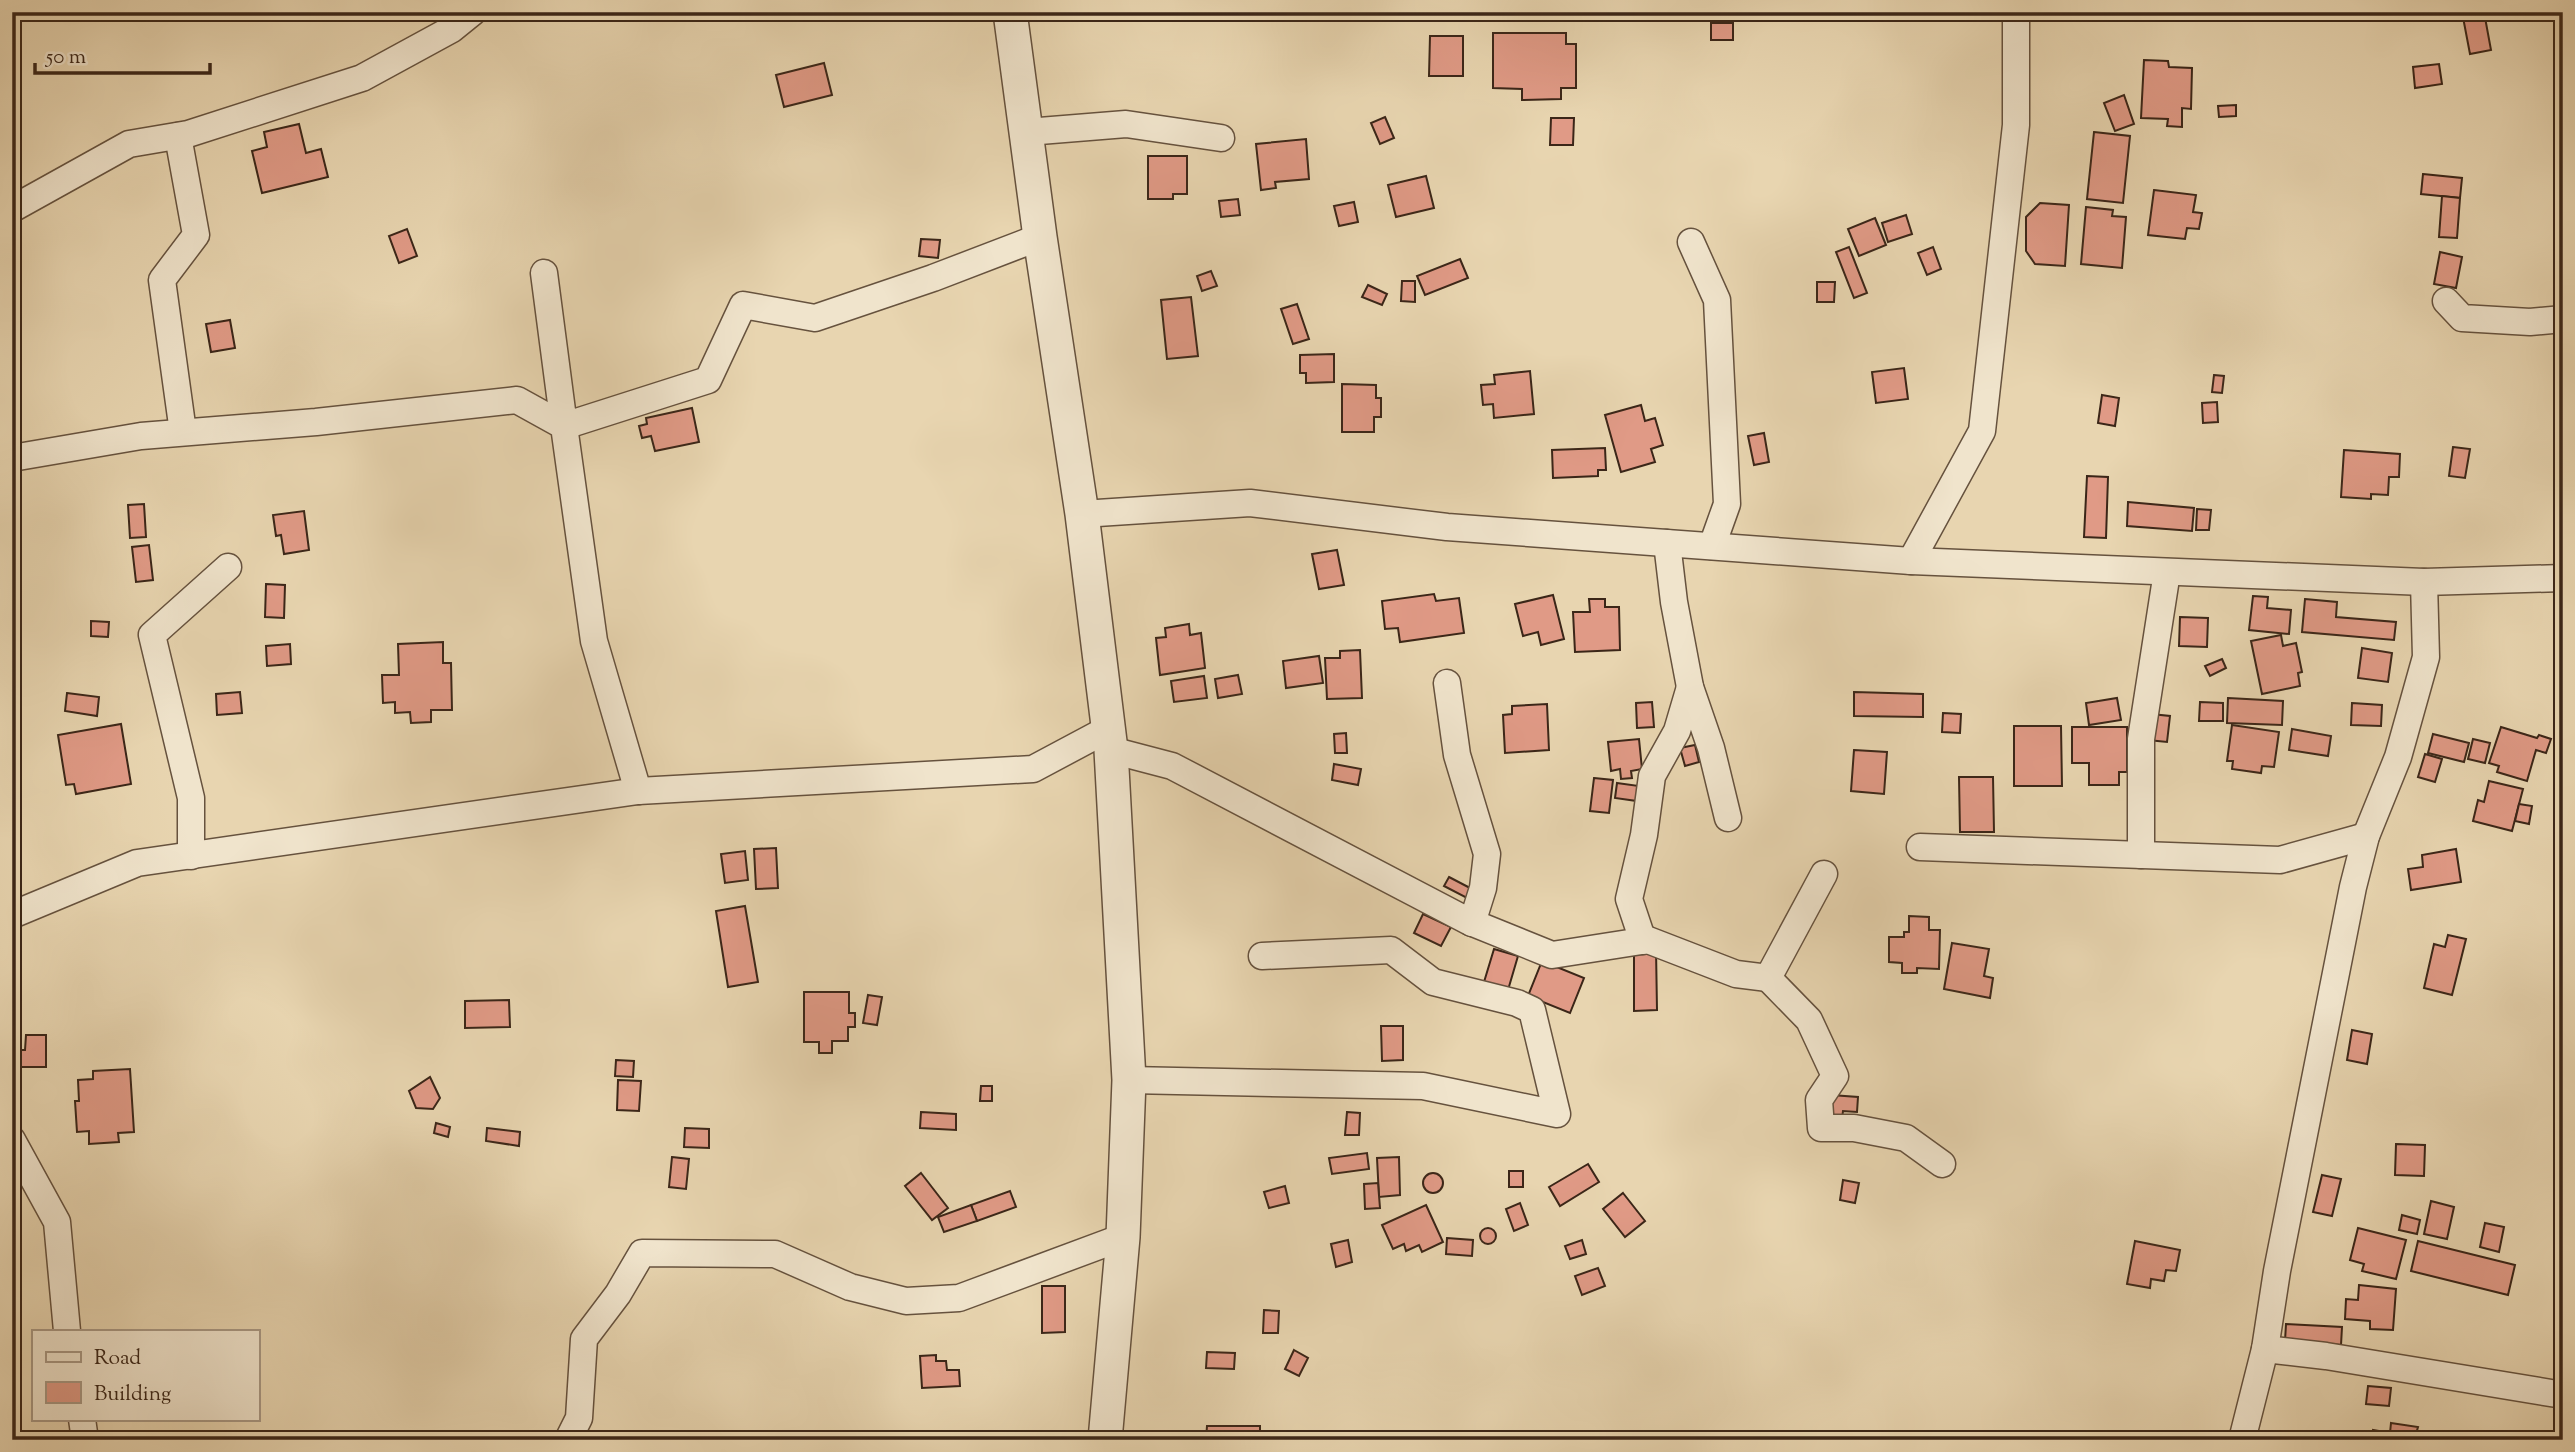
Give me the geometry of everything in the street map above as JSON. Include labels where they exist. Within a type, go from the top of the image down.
[{"type":"street","points":[[12,209],[129,144],[178,136],[362,78],[452,29],[473,12]]},
{"type":"street","points":[[1010,12],[1082,513],[1110,740],[1129,1080],[1123,1237],[1105,1440]]},
{"type":"street","points":[[1911,561],[1982,431],[2016,125],[2016,12]]},
{"type":"street","points":[[1027,132],[1126,124],[1221,138]]},
{"type":"street","points":[[178,136],[196,235],[162,280],[183,432]]},
{"type":"street","points":[[12,458],[141,436],[316,422],[517,400],[564,426],[708,380],[743,305],[815,318],[933,278],[1041,237]]},
{"type":"street","points":[[1691,242],[1717,300],[1727,504],[1712,546]]},
{"type":"street","points":[[544,273],[594,641],[638,791]]},
{"type":"street","points":[[2446,301],[2462,318],[2530,322],[2563,319]]},
{"type":"street","points":[[1082,513],[1250,503],[1447,527],[1911,561],[2424,582],[2563,578]]},
{"type":"street","points":[[1667,543],[1674,602],[1690,687],[1711,748],[1728,818]]},
{"type":"street","points":[[191,856],[191,798],[152,635],[228,567]]},
{"type":"street","points":[[2141,855],[2141,739],[2167,572]]},
{"type":"street","points":[[2242,1440],[2265,1349],[2277,1270],[2348,911],[2367,836],[2398,757],[2426,657],[2424,582]]},
{"type":"street","points":[[1447,683],[1457,755],[1487,853],[1483,888],[1472,923]]},
{"type":"street","points":[[1643,941],[1629,899],[1644,835],[1653,776],[1677,731],[1690,687]]},
{"type":"street","points":[[12,915],[137,863],[638,791],[1033,769],[1110,740],[1172,766],[1472,923],[1552,955],[1648,940],[1736,974],[1768,978],[1809,1020],[1835,1076],[1819,1100],[1821,1128],[1854,1128],[1906,1138],[1942,1164]]},
{"type":"street","points":[[1920,847],[2280,860],[2367,836]]},
{"type":"street","points":[[1768,978],[1824,874]]},
{"type":"street","points":[[1129,1080],[1423,1086],[1557,1114],[1532,1010],[1517,1003],[1433,982],[1391,950],[1262,957]]},
{"type":"street","points":[[12,1140],[57,1222],[67,1330]]},
{"type":"street","points":[[568,1440],[579,1418],[584,1339],[618,1294],[642,1253],[775,1254],[850,1287],[906,1301],[959,1298],[1123,1237]]},
{"type":"street","points":[[2265,1349],[2326,1356],[2563,1395]]},
{"type":"street","points":[[82,1420],[85,1440]]},
{"type":"building","points":[[2462,12],[2484,12],[2491,50],[2470,54]]},
{"type":"building","points":[[1711,23],[1733,23],[1733,40],[1711,40]]},
{"type":"building","points":[[1493,33],[1566,33],[1566,44],[1576,44],[1576,88],[1561,88],[1561,99],[1522,100],[1522,89],[1493,88]]},
{"type":"building","points":[[1430,36],[1463,36],[1463,76],[1429,76]]},
{"type":"building","points":[[2144,60],[2168,61],[2169,67],[2192,68],[2191,109],[2182,108],[2182,127],[2167,126],[2168,119],[2141,118]]},
{"type":"building","points":[[824,63],[832,95],[784,107],[776,75]]},
{"type":"building","points":[[2439,64],[2442,84],[2415,88],[2413,67]]},
{"type":"building","points":[[2124,95],[2134,124],[2115,131],[2104,103]]},
{"type":"building","points":[[2236,105],[2236,116],[2219,117],[2218,106]]},
{"type":"building","points":[[1385,117],[1394,138],[1380,144],[1371,123]]},
{"type":"building","points":[[1551,118],[1574,118],[1573,145],[1550,145]]},
{"type":"building","points":[[299,124],[306,153],[321,149],[328,177],[262,193],[252,151],[267,147],[264,132]]},
{"type":"building","points":[[2094,132],[2130,136],[2123,203],[2087,199]]},
{"type":"building","points":[[1306,139],[1309,179],[1275,182],[1276,188],[1261,190],[1256,144]]},
{"type":"building","points":[[1148,156],[1187,156],[1187,194],[1173,194],[1173,199],[1148,199]]},
{"type":"building","points":[[2423,174],[2462,178],[2460,198],[2421,194]]},
{"type":"building","points":[[1426,176],[1434,208],[1396,217],[1388,185]]},
{"type":"building","points":[[2154,190],[2196,195],[2193,212],[2202,213],[2199,229],[2187,228],[2185,239],[2148,235]]},
{"type":"building","points":[[2442,196],[2460,198],[2457,238],[2439,237]]},
{"type":"building","points":[[1238,199],[1240,215],[1221,217],[1219,201]]},
{"type":"building","points":[[1354,202],[1358,222],[1339,226],[1334,206]]},
{"type":"building","points":[[2040,203],[2069,205],[2065,266],[2035,264],[2026,251],[2026,217]]},
{"type":"building","points":[[2086,207],[2113,210],[2112,216],[2126,217],[2122,268],[2081,264]]},
{"type":"building","points":[[1906,215],[1912,234],[1888,242],[1882,223]]},
{"type":"building","points":[[1875,218],[1886,245],[1859,256],[1848,229]]},
{"type":"building","points":[[407,229],[417,256],[399,263],[389,236]]},
{"type":"building","points":[[921,239],[940,240],[938,258],[919,256]]},
{"type":"building","points":[[1849,247],[1867,293],[1854,298],[1836,252]]},
{"type":"building","points":[[1933,247],[1941,269],[1927,275],[1918,253]]},
{"type":"building","points":[[2440,252],[2462,257],[2456,288],[2434,284]]},
{"type":"building","points":[[1460,259],[1468,278],[1425,295],[1417,276]]},
{"type":"building","points":[[1211,271],[1217,286],[1202,291],[1197,276]]},
{"type":"building","points":[[1402,281],[1415,281],[1415,302],[1401,301]]},
{"type":"building","points":[[1817,282],[1835,282],[1834,302],[1817,302]]},
{"type":"building","points":[[1368,285],[1387,294],[1382,305],[1362,297]]},
{"type":"building","points":[[1191,297],[1198,356],[1167,359],[1161,300]]},
{"type":"building","points":[[1297,304],[1309,339],[1293,344],[1281,309]]},
{"type":"building","points":[[230,320],[235,348],[211,352],[206,324]]},
{"type":"building","points":[[1334,354],[1334,382],[1306,383],[1306,373],[1300,373],[1300,355]]},
{"type":"building","points":[[1904,368],[1908,399],[1876,403],[1872,372]]},
{"type":"building","points":[[1530,371],[1534,414],[1494,418],[1493,404],[1483,405],[1481,385],[1495,384],[1494,375]]},
{"type":"building","points":[[2214,375],[2224,376],[2222,393],[2212,392]]},
{"type":"building","points":[[1342,384],[1376,385],[1376,398],[1381,398],[1381,417],[1374,417],[1374,432],[1342,432]]},
{"type":"building","points":[[2102,395],[2119,398],[2115,426],[2098,423]]},
{"type":"building","points":[[2217,402],[2218,422],[2203,423],[2202,403]]},
{"type":"building","points":[[1641,405],[1645,421],[1655,418],[1663,445],[1651,449],[1655,462],[1621,472],[1605,415]]},
{"type":"building","points":[[692,408],[699,442],[655,451],[651,436],[642,438],[639,426],[647,424],[646,418]]},
{"type":"building","points":[[1764,433],[1769,462],[1754,465],[1748,436]]},
{"type":"building","points":[[2453,447],[2470,449],[2465,478],[2449,476]]},
{"type":"building","points":[[1605,448],[1606,470],[1598,470],[1598,476],[1553,478],[1552,450]]},
{"type":"building","points":[[2344,450],[2400,454],[2399,477],[2389,477],[2388,495],[2371,494],[2371,499],[2341,497]]},
{"type":"building","points":[[2087,476],[2108,477],[2106,538],[2084,537]]},
{"type":"building","points":[[2128,502],[2194,508],[2192,531],[2127,526]]},
{"type":"building","points":[[144,504],[146,537],[130,538],[128,505]]},
{"type":"building","points":[[2197,509],[2211,510],[2209,530],[2196,530]]},
{"type":"building","points":[[304,511],[309,550],[284,554],[281,535],[276,536],[273,515]]},
{"type":"building","points":[[149,545],[153,580],[136,582],[132,547]]},
{"type":"building","points":[[1337,550],[1344,585],[1319,589],[1312,554]]},
{"type":"building","points":[[266,584],[285,585],[284,618],[265,617]]},
{"type":"building","points":[[1434,594],[1436,601],[1459,598],[1464,633],[1400,642],[1398,628],[1385,629],[1382,601]]},
{"type":"building","points":[[1553,595],[1564,639],[1541,645],[1538,632],[1523,636],[1515,604]]},
{"type":"building","points":[[2253,596],[2268,597],[2267,608],[2291,610],[2289,634],[2249,630]]},
{"type":"building","points":[[1589,599],[1605,599],[1605,607],[1619,607],[1620,650],[1575,652],[1573,612],[1590,612]]},
{"type":"building","points":[[2305,599],[2337,602],[2336,617],[2396,622],[2394,640],[2302,632]]},
{"type":"building","points":[[2180,617],[2208,618],[2207,647],[2179,646]]},
{"type":"building","points":[[91,621],[109,622],[108,637],[91,636]]},
{"type":"building","points":[[1189,624],[1190,635],[1201,633],[1205,668],[1160,675],[1156,638],[1166,637],[1165,628]]},
{"type":"building","points":[[2281,635],[2283,646],[2296,643],[2302,672],[2298,673],[2300,686],[2262,694],[2251,641]]},
{"type":"building","points":[[443,642],[443,663],[451,663],[452,710],[431,710],[431,722],[411,723],[410,712],[395,713],[395,702],[383,703],[382,675],[399,675],[398,644]]},
{"type":"building","points":[[290,644],[291,664],[267,666],[266,646]]},
{"type":"building","points":[[2362,648],[2392,653],[2388,682],[2358,678]]},
{"type":"building","points":[[1360,650],[1362,698],[1327,699],[1325,658],[1340,658],[1340,651]]},
{"type":"building","points":[[1319,656],[1323,683],[1286,688],[1283,661]]},
{"type":"building","points":[[2222,659],[2226,668],[2210,676],[2205,666]]},
{"type":"building","points":[[1238,675],[1242,694],[1218,698],[1215,679]]},
{"type":"building","points":[[1204,676],[1207,698],[1174,702],[1171,681]]},
{"type":"building","points":[[240,692],[242,713],[217,715],[216,694]]},
{"type":"building","points":[[1854,692],[1923,694],[1923,717],[1854,716]]},
{"type":"building","points":[[67,693],[99,697],[97,716],[65,711]]},
{"type":"building","points":[[2117,698],[2121,720],[2089,725],[2086,703]]},
{"type":"building","points":[[2228,698],[2283,701],[2282,725],[2227,723]]},
{"type":"building","points":[[1652,702],[1654,727],[1637,728],[1636,703]]},
{"type":"building","points":[[2200,702],[2223,703],[2223,721],[2199,721]]},
{"type":"building","points":[[2352,703],[2382,705],[2381,726],[2351,725]]},
{"type":"building","points":[[1547,704],[1549,750],[1505,753],[1503,715],[1512,714],[1512,706]]},
{"type":"building","points":[[1943,713],[1961,714],[1960,733],[1942,732]]},
{"type":"building","points":[[2151,714],[2170,716],[2167,742],[2148,740]]},
{"type":"building","points":[[121,724],[131,784],[76,794],[74,784],[66,785],[58,735]]},
{"type":"building","points":[[2232,725],[2279,732],[2274,767],[2262,766],[2261,773],[2232,769],[2233,761],[2227,761]]},
{"type":"building","points":[[2014,726],[2061,726],[2062,786],[2014,786]]},
{"type":"building","points":[[2072,727],[2127,727],[2127,772],[2119,772],[2119,785],[2089,785],[2089,763],[2072,763]]},
{"type":"building","points":[[2501,727],[2537,738],[2539,735],[2551,739],[2546,753],[2536,750],[2527,781],[2497,772],[2499,766],[2489,763]]},
{"type":"building","points":[[2292,729],[2331,736],[2328,756],[2289,750]]},
{"type":"building","points":[[1346,733],[1347,753],[1335,753],[1334,734]]},
{"type":"building","points":[[2433,734],[2469,743],[2464,762],[2428,753]]},
{"type":"building","points":[[1639,739],[1642,769],[1631,771],[1632,778],[1621,779],[1620,769],[1611,771],[1608,742]]},
{"type":"building","points":[[2473,739],[2490,743],[2485,763],[2468,759]]},
{"type":"building","points":[[1695,745],[1699,762],[1685,766],[1680,748]]},
{"type":"building","points":[[1854,750],[1887,752],[1884,794],[1851,791]]},
{"type":"building","points":[[2425,754],[2442,759],[2435,782],[2418,777]]},
{"type":"building","points":[[1334,764],[1361,769],[1358,785],[1332,780]]},
{"type":"building","points":[[1959,777],[1993,777],[1994,832],[1960,832]]},
{"type":"building","points":[[1594,778],[1613,780],[1609,813],[1590,811]]},
{"type":"building","points":[[2489,781],[2523,789],[2512,831],[2473,821],[2478,800],[2484,802]]},
{"type":"building","points":[[1617,783],[1639,786],[1637,801],[1615,798]]},
{"type":"building","points":[[2519,804],[2532,806],[2529,824],[2515,821]]},
{"type":"building","points":[[776,848],[778,888],[756,889],[754,849]]},
{"type":"building","points":[[2456,849],[2461,882],[2411,890],[2408,869],[2423,867],[2422,855]]},
{"type":"building","points":[[745,851],[748,880],[725,883],[721,854]]},
{"type":"building","points":[[1449,877],[1472,889],[1467,898],[1444,886]]},
{"type":"building","points":[[745,906],[758,982],[728,987],[716,911]]},
{"type":"building","points":[[1423,914],[1451,927],[1441,946],[1414,933]]},
{"type":"building","points":[[1909,916],[1929,917],[1929,930],[1940,930],[1939,969],[1917,968],[1917,973],[1902,973],[1902,963],[1889,962],[1889,937],[1904,937],[1904,932],[1909,932]]},
{"type":"building","points":[[2448,935],[2466,939],[2452,995],[2424,988],[2434,944],[2445,947]]},
{"type":"building","points":[[1952,943],[1989,949],[1984,976],[1993,978],[1990,998],[1944,989]]},
{"type":"building","points":[[1494,949],[1518,956],[1508,990],[1484,982]]},
{"type":"building","points":[[1634,949],[1656,949],[1657,1010],[1634,1011]]},
{"type":"building","points":[[1542,961],[1584,978],[1570,1013],[1528,996]]},
{"type":"building","points":[[804,992],[849,992],[849,1013],[855,1013],[855,1027],[848,1027],[848,1041],[832,1041],[832,1053],[819,1053],[819,1042],[804,1042]]},
{"type":"building","points":[[868,995],[882,997],[877,1025],[863,1023]]},
{"type":"building","points":[[509,1000],[510,1027],[465,1028],[465,1001]]},
{"type":"building","points":[[1381,1026],[1403,1026],[1403,1060],[1382,1061]]},
{"type":"building","points":[[2352,1030],[2372,1034],[2367,1064],[2347,1060]]},
{"type":"building","points":[[26,1035],[46,1035],[46,1067],[14,1067],[14,1050],[25,1050]]},
{"type":"building","points":[[616,1060],[634,1061],[633,1077],[615,1076]]},
{"type":"building","points":[[130,1069],[134,1132],[118,1133],[119,1142],[89,1144],[89,1131],[77,1132],[75,1101],[79,1101],[78,1080],[93,1079],[93,1071]]},
{"type":"building","points":[[430,1077],[440,1098],[433,1109],[416,1108],[409,1091]]},
{"type":"building","points":[[618,1080],[641,1081],[639,1111],[617,1110]]},
{"type":"building","points":[[981,1086],[992,1086],[992,1101],[980,1101]]},
{"type":"building","points":[[1831,1095],[1858,1097],[1857,1112],[1843,1111],[1842,1119],[1829,1118]]},
{"type":"building","points":[[921,1112],[956,1114],[956,1130],[920,1128]]},
{"type":"building","points":[[1347,1112],[1360,1113],[1359,1135],[1345,1135]]},
{"type":"building","points":[[436,1123],[450,1127],[448,1137],[434,1133]]},
{"type":"building","points":[[487,1128],[520,1132],[519,1146],[486,1141]]},
{"type":"building","points":[[685,1128],[709,1129],[709,1148],[684,1147]]},
{"type":"building","points":[[2396,1144],[2425,1145],[2424,1176],[2395,1175]]},
{"type":"building","points":[[1367,1153],[1369,1169],[1332,1174],[1329,1158]]},
{"type":"building","points":[[672,1157],[689,1159],[686,1189],[669,1187]]},
{"type":"building","points":[[1399,1157],[1400,1195],[1379,1197],[1377,1158]]},
{"type":"building","points":[[1588,1164],[1599,1182],[1560,1206],[1549,1187]]},
{"type":"building","points":[[1509,1171],[1523,1171],[1523,1187],[1509,1187]]},
{"type":"building","points":[[921,1173],[948,1208],[932,1220],[905,1186]]},
{"type":"building","points":[[1433,1173],[1440,1176],[1443,1183],[1440,1190],[1433,1193],[1426,1190],[1423,1183],[1426,1176]]},
{"type":"building","points":[[2322,1175],[2341,1179],[2332,1216],[2313,1212]]},
{"type":"building","points":[[1843,1180],[1859,1183],[1855,1203],[1840,1200]]},
{"type":"building","points":[[1378,1183],[1380,1208],[1365,1209],[1364,1184]]},
{"type":"building","points":[[1285,1186],[1289,1203],[1269,1208],[1264,1192]]},
{"type":"building","points":[[1010,1191],[1016,1207],[977,1221],[971,1205]]},
{"type":"building","points":[[1623,1193],[1645,1221],[1625,1237],[1603,1209]]},
{"type":"building","points":[[2431,1201],[2454,1207],[2447,1239],[2424,1234]]},
{"type":"building","points":[[1520,1203],[1528,1225],[1514,1231],[1506,1209]]},
{"type":"building","points":[[971,1205],[977,1221],[944,1232],[938,1217]]},
{"type":"building","points":[[1426,1205],[1443,1242],[1422,1252],[1419,1245],[1406,1251],[1404,1244],[1393,1249],[1382,1225]]},
{"type":"building","points":[[2402,1215],[2420,1220],[2417,1234],[2399,1230]]},
{"type":"building","points":[[2485,1223],[2504,1227],[2499,1252],[2480,1247]]},
{"type":"building","points":[[1488,1228],[1494,1230],[1494,1242],[1488,1244],[1482,1242],[1480,1236],[1482,1230]]},
{"type":"building","points":[[2358,1228],[2406,1240],[2396,1279],[2362,1271],[2364,1264],[2350,1260]]},
{"type":"building","points":[[1447,1238],[1473,1240],[1472,1256],[1446,1254]]},
{"type":"building","points":[[1348,1240],[1352,1262],[1336,1267],[1331,1244]]},
{"type":"building","points":[[1582,1240],[1586,1254],[1570,1259],[1565,1246]]},
{"type":"building","points":[[2135,1241],[2180,1250],[2176,1271],[2166,1270],[2164,1281],[2151,1279],[2150,1288],[2127,1284]]},
{"type":"building","points":[[2418,1241],[2515,1265],[2508,1295],[2411,1271]]},
{"type":"building","points":[[1598,1268],[1605,1286],[1582,1295],[1575,1276]]},
{"type":"building","points":[[2359,1285],[2396,1289],[2393,1330],[2370,1329],[2370,1321],[2345,1319],[2346,1299],[2358,1300]]},
{"type":"building","points":[[1042,1286],[1065,1286],[1065,1332],[1042,1333]]},
{"type":"building","points":[[1264,1310],[1279,1311],[1278,1333],[1263,1333]]},
{"type":"building","points":[[2286,1324],[2342,1327],[2341,1345],[2285,1341]]},
{"type":"building","points":[[1294,1350],[1308,1358],[1299,1376],[1285,1369]]},
{"type":"building","points":[[1207,1352],[1235,1353],[1234,1369],[1206,1368]]},
{"type":"building","points":[[936,1355],[936,1361],[946,1361],[947,1370],[959,1370],[960,1386],[922,1388],[920,1356]]},
{"type":"building","points":[[2368,1386],[2391,1388],[2389,1406],[2366,1404]]},
{"type":"building","points":[[2391,1423],[2418,1427],[2416,1434],[2444,1440],[2371,1440],[2373,1430],[2390,1433]]},
{"type":"building","points":[[1207,1426],[1260,1426],[1260,1440],[1206,1440]]}]
